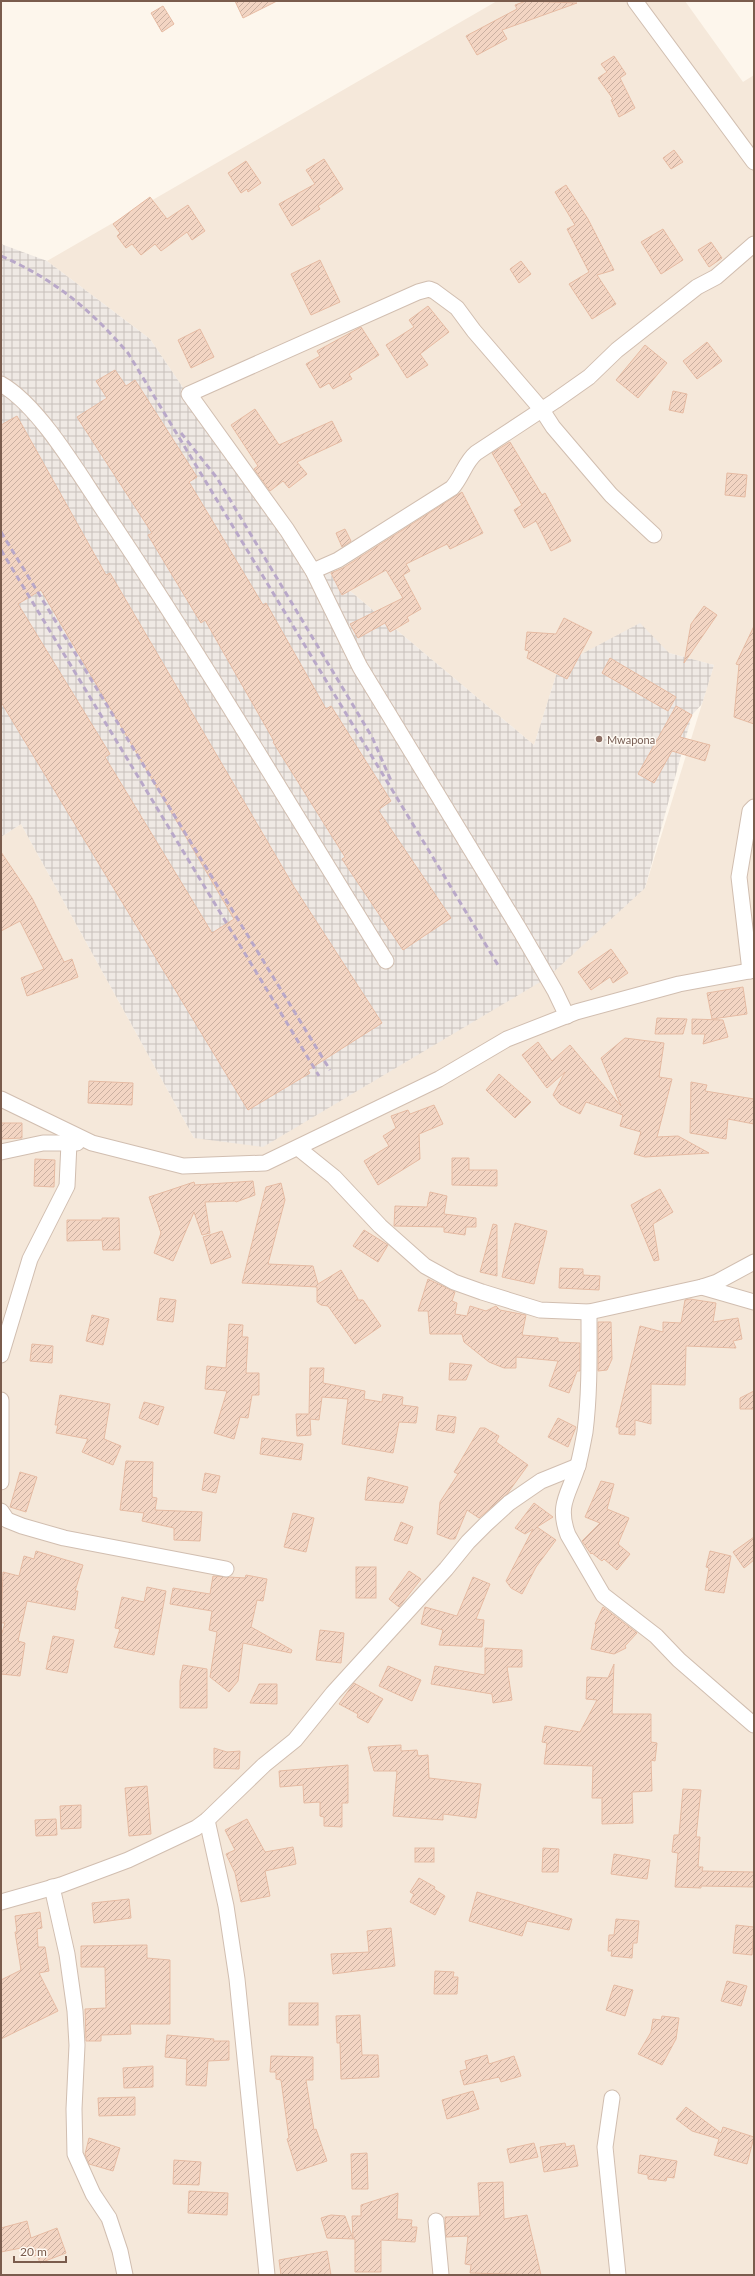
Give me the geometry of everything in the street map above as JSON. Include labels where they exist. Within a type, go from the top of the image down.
[{"type":"street","points":[[635,1],[754,162]]},
{"type":"street","points":[[313,571],[338,560],[452,488],[461,478],[471,457],[542,410],[589,376],[617,350],[697,287],[716,277],[754,244]]},
{"type":"street","points":[[567,1016],[555,991],[360,667],[313,571],[270,506],[189,394],[360,317],[429,290],[434,291],[457,308],[474,331],[542,410],[553,427],[611,495],[654,535]]},
{"type":"street","points":[[1,384],[18,396],[56,440],[135,557],[386,961]]},
{"type":"street","points":[[1,1099],[92,1143],[183,1166],[266,1163],[439,1079],[507,1039],[567,1016],[679,984],[752,970],[739,877],[750,811],[754,807]]},
{"type":"street","points":[[1,1152],[43,1143],[92,1143]]},
{"type":"street","points":[[1,1356],[30,1259],[67,1186],[68,1143]]},
{"type":"street","points":[[298,1148],[334,1177],[380,1226],[425,1266],[454,1282],[540,1310],[589,1312],[702,1287],[717,1282],[754,1262]]},
{"type":"street","points":[[702,1287],[754,1302]]},
{"type":"street","points":[[589,1312],[588,1407],[578,1466],[562,1503],[564,1525],[595,1584],[603,1595],[656,1636],[679,1660],[754,1725]]},
{"type":"street","points":[[1,1400],[1,1482]]},
{"type":"street","points":[[1,1902],[52,1888],[128,1860],[196,1828],[207,1820],[264,1765],[294,1740],[333,1693],[446,1569],[468,1542],[486,1524],[509,1503],[541,1481],[578,1466]]},
{"type":"street","points":[[1,1512],[7,1520],[64,1538],[226,1569]]},
{"type":"street","points":[[207,1820],[226,1906],[237,1979],[255,2173],[267,2275]]},
{"type":"street","points":[[52,1888],[67,1954],[75,2011],[77,2045],[74,2109],[75,2154],[93,2194],[109,2218],[120,2251],[125,2275]]},
{"type":"street","points":[[612,2098],[605,2147],[618,2275]]},
{"type":"street","points":[[436,2221],[441,2275]]},
{"type":"shaded area","points":[[497,1],[685,1],[743,82],[754,75],[754,2275],[1,2275],[1,837],[21,824],[194,1138],[645,888],[714,665],[669,653],[559,666],[534,745],[282,534],[150,339],[47,261]]},
{"type":"shaded area","points":[[1,244],[47,261],[150,339],[282,534],[534,745],[559,666],[640,623],[669,653],[714,665],[702,704],[692,715],[645,888],[547,978],[263,1147],[194,1138],[21,824],[1,837]]},
{"type":"building","points":[[235,1],[277,1],[243,18]]},
{"type":"building","points":[[526,1],[577,3],[502,30],[507,39],[477,55],[466,36],[517,9],[515,5]]},
{"type":"building","points":[[163,6],[174,24],[162,32],[151,13]]},
{"type":"building","points":[[614,56],[626,74],[620,78],[635,108],[619,117],[611,100],[613,99],[598,78],[607,72],[601,64]]},
{"type":"building","points":[[674,150],[683,162],[671,169],[663,158]]},
{"type":"building","points":[[324,159],[343,189],[318,206],[320,209],[292,226],[279,204],[315,184],[306,170]]},
{"type":"building","points":[[246,161],[261,183],[248,192],[247,189],[241,193],[228,173]]},
{"type":"building","points":[[566,185],[588,219],[614,270],[597,275],[616,304],[592,319],[569,284],[589,272],[567,229],[575,225],[555,192]]},
{"type":"building","points":[[150,197],[167,219],[188,205],[205,231],[192,240],[187,232],[161,251],[155,244],[141,255],[132,244],[126,248],[117,236],[120,233],[113,224]]},
{"type":"building","points":[[663,229],[683,260],[661,274],[641,242]]},
{"type":"building","points":[[711,242],[722,258],[709,267],[698,250]]},
{"type":"building","points":[[320,260],[340,302],[311,315],[291,274]]},
{"type":"building","points":[[521,261],[531,274],[519,283],[510,269]]},
{"type":"building","points":[[428,306],[449,332],[420,354],[428,365],[407,378],[386,345],[414,327],[409,320]]},
{"type":"building","points":[[361,327],[379,355],[349,374],[352,379],[333,389],[329,383],[320,388],[306,364],[320,356],[317,351]]},
{"type":"building","points":[[200,329],[214,357],[191,368],[178,340]]},
{"type":"building","points":[[707,342],[722,361],[697,379],[683,361]]},
{"type":"building","points":[[645,345],[667,363],[638,398],[616,380]]},
{"type":"building","points":[[115,370],[126,386],[135,380],[197,477],[189,482],[263,605],[266,603],[326,709],[331,706],[391,801],[378,810],[451,918],[403,950],[342,859],[345,857],[273,742],[274,741],[205,620],[201,623],[148,535],[152,533],[77,417],[107,398],[96,381]]},
{"type":"building","points":[[673,391],[687,394],[683,413],[669,410]]},
{"type":"building","points":[[255,409],[279,445],[332,421],[342,441],[297,462],[307,474],[289,488],[283,481],[270,491],[254,469],[258,466],[231,425]]},
{"type":"building","points":[[17,416],[106,575],[110,573],[294,887],[382,1023],[308,1070],[310,1073],[248,1110],[1,702],[1,425]],"holes":[[[41,590],[234,919],[212,933],[105,757],[110,754],[18,604]]]},
{"type":"building","points":[[510,442],[542,495],[545,493],[571,541],[551,551],[536,521],[524,528],[514,510],[522,505],[492,453]]},
{"type":"building","points":[[727,473],[747,475],[745,497],[725,495]]},
{"type":"building","points":[[462,492],[483,533],[450,549],[447,544],[406,564],[410,571],[403,575],[421,609],[407,617],[409,621],[390,632],[385,623],[358,638],[350,624],[403,598],[386,570],[342,595],[331,573],[343,568]]},
{"type":"building","points":[[345,529],[351,541],[342,547],[336,533]]},
{"type":"building","points":[[704,606],[717,615],[684,663],[691,624]]},
{"type":"building","points":[[564,618],[592,632],[567,679],[527,658],[529,651],[525,650],[527,632],[556,634]]},
{"type":"building","points":[[754,626],[754,724],[734,717],[739,665],[736,664]]},
{"type":"building","points":[[610,658],[676,697],[668,711],[602,673]]},
{"type":"building","points":[[676,706],[692,715],[680,737],[710,745],[705,761],[672,751],[654,783],[638,774]]},
{"type":"building","points":[[1,852],[32,898],[64,962],[72,959],[78,977],[27,996],[21,978],[44,969],[20,921],[1,931]]},
{"type":"building","points":[[611,949],[628,973],[613,983],[610,977],[591,990],[578,972]]},
{"type":"building","points":[[743,987],[747,1014],[712,1019],[707,993]]},
{"type":"building","points":[[657,1018],[687,1019],[683,1034],[655,1034]]},
{"type":"building","points":[[692,1019],[723,1020],[728,1037],[703,1044],[705,1034],[692,1034]]},
{"type":"building","points":[[625,1038],[664,1043],[659,1077],[672,1079],[657,1137],[678,1136],[709,1153],[645,1157],[634,1154],[641,1132],[620,1126],[623,1115],[586,1102],[580,1114],[560,1104],[553,1095],[565,1072],[547,1088],[522,1055],[538,1042],[552,1061],[570,1045],[621,1106],[601,1058]]},
{"type":"building","points":[[499,1074],[531,1102],[515,1118],[486,1090]]},
{"type":"building","points":[[89,1081],[133,1083],[132,1105],[88,1103]]},
{"type":"building","points":[[691,1082],[707,1085],[705,1091],[754,1099],[754,1124],[728,1119],[726,1139],[690,1133]]},
{"type":"building","points":[[434,1105],[443,1124],[419,1134],[420,1159],[378,1185],[364,1161],[389,1146],[383,1136],[396,1128],[391,1116],[408,1110],[410,1114]]},
{"type":"building","points":[[1,1123],[22,1123],[22,1138],[1,1139]]},
{"type":"building","points":[[452,1158],[469,1158],[469,1170],[497,1170],[497,1186],[452,1185]]},
{"type":"building","points":[[35,1159],[55,1160],[54,1187],[34,1186]]},
{"type":"building","points":[[253,1181],[255,1195],[236,1202],[205,1202],[210,1233],[202,1235],[194,1212],[173,1261],[154,1253],[161,1233],[149,1197],[194,1182],[195,1185]]},
{"type":"building","points":[[281,1183],[285,1200],[268,1264],[313,1266],[318,1284],[341,1270],[358,1299],[356,1300],[363,1300],[381,1326],[355,1344],[328,1306],[321,1305],[317,1302],[317,1287],[242,1283],[266,1187]]},
{"type":"building","points":[[660,1189],[673,1212],[653,1224],[659,1260],[654,1261],[631,1205]]},
{"type":"building","points":[[430,1192],[447,1196],[444,1214],[476,1218],[476,1227],[466,1227],[465,1235],[444,1232],[444,1227],[394,1226],[395,1206],[427,1207]]},
{"type":"building","points":[[102,1218],[119,1218],[120,1250],[103,1250],[102,1240],[67,1241],[67,1220],[102,1220]]},
{"type":"building","points":[[515,1223],[547,1231],[534,1284],[502,1277]]},
{"type":"building","points":[[493,1224],[497,1225],[497,1276],[480,1272]]},
{"type":"building","points":[[364,1230],[388,1245],[378,1262],[353,1246]]},
{"type":"building","points":[[222,1231],[231,1257],[211,1264],[203,1237]]},
{"type":"building","points":[[560,1268],[583,1269],[583,1275],[600,1276],[599,1290],[559,1288]]},
{"type":"building","points":[[428,1279],[455,1292],[452,1301],[457,1303],[455,1314],[467,1316],[470,1306],[486,1311],[496,1306],[500,1310],[526,1315],[522,1335],[558,1338],[558,1342],[580,1343],[580,1371],[577,1371],[569,1393],[549,1386],[558,1361],[516,1357],[516,1368],[504,1368],[489,1362],[464,1342],[462,1334],[430,1334],[428,1311],[418,1311]]},
{"type":"building","points":[[160,1298],[176,1300],[173,1322],[157,1320]]},
{"type":"building","points":[[690,1299],[716,1303],[713,1322],[738,1318],[742,1339],[733,1341],[736,1348],[686,1346],[685,1385],[651,1384],[651,1424],[635,1420],[635,1435],[619,1434],[619,1427],[616,1427],[640,1326],[663,1332],[663,1322],[681,1323],[685,1300]]},
{"type":"building","points":[[92,1315],[109,1319],[103,1345],[86,1341]]},
{"type":"building","points":[[598,1322],[611,1322],[612,1359],[607,1370],[598,1371]]},
{"type":"building","points":[[229,1324],[243,1325],[242,1337],[248,1337],[246,1373],[259,1373],[259,1395],[252,1395],[248,1418],[240,1417],[234,1439],[214,1433],[227,1391],[205,1389],[207,1366],[226,1368]]},
{"type":"building","points":[[32,1344],[53,1346],[52,1363],[30,1361]]},
{"type":"building","points":[[450,1363],[472,1365],[466,1380],[449,1380]]},
{"type":"building","points":[[310,1368],[324,1368],[323,1383],[365,1391],[364,1399],[382,1402],[383,1394],[403,1397],[402,1405],[418,1407],[416,1423],[399,1422],[393,1453],[342,1444],[348,1399],[322,1397],[319,1420],[310,1419],[311,1435],[297,1436],[296,1414],[309,1414]]},
{"type":"building","points":[[754,1391],[754,1409],[740,1409],[740,1398]]},
{"type":"building","points":[[60,1395],[110,1404],[104,1439],[121,1446],[113,1465],[82,1452],[88,1439],[56,1433],[58,1425],[55,1425]]},
{"type":"building","points":[[144,1402],[164,1407],[158,1425],[139,1418]]},
{"type":"building","points":[[438,1415],[456,1417],[454,1433],[436,1430]]},
{"type":"building","points":[[558,1418],[576,1427],[568,1447],[548,1437]]},
{"type":"building","points":[[480,1428],[485,1428],[499,1436],[496,1442],[528,1465],[507,1494],[479,1518],[467,1510],[455,1539],[450,1539],[437,1534],[440,1502],[458,1474],[454,1472]]},
{"type":"building","points":[[262,1438],[303,1444],[301,1460],[260,1454]]},
{"type":"building","points":[[126,1461],[153,1462],[152,1497],[157,1498],[155,1510],[202,1512],[200,1541],[174,1540],[174,1528],[142,1521],[144,1513],[120,1510]]},
{"type":"building","points":[[20,1472],[37,1477],[26,1512],[10,1507]]},
{"type":"building","points":[[205,1473],[220,1476],[216,1493],[202,1490]]},
{"type":"building","points":[[368,1477],[408,1487],[403,1503],[365,1500]]},
{"type":"building","points":[[601,1481],[614,1484],[607,1509],[629,1518],[618,1544],[630,1554],[617,1570],[604,1559],[602,1561],[592,1553],[591,1554],[582,1541],[600,1523],[585,1517]]},
{"type":"building","points":[[534,1503],[553,1517],[537,1527],[556,1540],[536,1567],[522,1594],[511,1588],[506,1581],[533,1529],[525,1534],[515,1528]]},
{"type":"building","points":[[293,1513],[314,1518],[306,1552],[284,1547]]},
{"type":"building","points":[[401,1522],[413,1527],[407,1544],[394,1540]]},
{"type":"building","points":[[754,1537],[754,1560],[744,1568],[733,1552]]},
{"type":"building","points":[[36,1551],[83,1565],[75,1591],[78,1591],[75,1610],[27,1601],[18,1641],[25,1643],[20,1676],[1,1674],[1,1636],[5,1623],[1,1623],[3,1572],[19,1576],[24,1556],[34,1559]]},
{"type":"building","points":[[710,1551],[731,1556],[724,1593],[705,1590],[709,1568],[706,1567]]},
{"type":"building","points":[[356,1567],[376,1567],[376,1598],[356,1598]]},
{"type":"building","points":[[409,1571],[421,1579],[399,1607],[389,1599]]},
{"type":"building","points":[[246,1575],[267,1579],[263,1601],[257,1600],[251,1627],[292,1650],[291,1653],[243,1643],[238,1681],[229,1692],[210,1677],[217,1632],[209,1630],[212,1611],[170,1604],[173,1588],[210,1594],[213,1576],[245,1578]]},
{"type":"building","points":[[473,1577],[490,1584],[476,1619],[484,1620],[482,1647],[439,1645],[443,1630],[421,1624],[425,1607],[457,1616]]},
{"type":"building","points":[[147,1587],[166,1591],[154,1655],[114,1647],[120,1629],[115,1628],[122,1597],[144,1602]]},
{"type":"building","points":[[603,1607],[637,1633],[625,1646],[626,1648],[614,1654],[591,1649],[595,1624]]},
{"type":"building","points":[[320,1630],[344,1633],[341,1663],[316,1660]]},
{"type":"building","points":[[53,1636],[74,1640],[67,1673],[46,1669]]},
{"type":"building","points":[[485,1648],[522,1650],[522,1667],[507,1667],[512,1700],[493,1703],[492,1694],[431,1684],[435,1666],[485,1675]]},
{"type":"building","points":[[614,1664],[612,1714],[651,1714],[651,1742],[657,1743],[655,1761],[651,1760],[652,1791],[632,1792],[633,1823],[602,1824],[602,1798],[592,1798],[593,1766],[544,1764],[547,1743],[542,1742],[545,1726],[580,1732],[597,1700],[586,1699],[587,1677],[608,1678]]},
{"type":"building","points":[[183,1665],[207,1669],[207,1708],[180,1708],[180,1681]]},
{"type":"building","points":[[388,1666],[421,1680],[412,1701],[379,1686]]},
{"type":"building","points":[[354,1683],[383,1699],[368,1723],[357,1717],[358,1714],[339,1704]]},
{"type":"building","points":[[259,1684],[277,1684],[277,1704],[250,1703]]},
{"type":"building","points":[[401,1745],[401,1751],[417,1750],[418,1756],[428,1755],[429,1778],[481,1784],[476,1818],[443,1814],[443,1820],[393,1816],[397,1771],[374,1771],[368,1747]]},
{"type":"building","points":[[214,1748],[227,1752],[240,1751],[239,1769],[214,1768]]},
{"type":"building","points":[[348,1765],[348,1803],[342,1803],[342,1827],[324,1826],[324,1817],[320,1816],[320,1802],[304,1803],[303,1785],[280,1787],[279,1771]]},
{"type":"building","points":[[147,1786],[151,1834],[129,1836],[125,1788]]},
{"type":"building","points":[[683,1789],[701,1790],[696,1837],[700,1837],[698,1867],[703,1867],[702,1871],[754,1872],[754,1887],[675,1887],[678,1853],[672,1852],[674,1835],[679,1835]]},
{"type":"building","points":[[81,1805],[81,1828],[61,1829],[60,1806]]},
{"type":"building","points":[[56,1819],[57,1835],[36,1836],[35,1820]]},
{"type":"building","points":[[247,1819],[265,1852],[293,1847],[296,1864],[265,1871],[270,1896],[241,1902],[235,1873],[226,1854],[235,1850],[225,1830]]},
{"type":"building","points":[[415,1848],[434,1848],[434,1862],[415,1862]]},
{"type":"building","points":[[543,1848],[559,1849],[558,1872],[542,1872]]},
{"type":"building","points":[[614,1854],[650,1860],[647,1879],[611,1874]]},
{"type":"building","points":[[419,1878],[435,1887],[434,1889],[445,1896],[435,1915],[410,1902],[414,1894],[410,1892]]},
{"type":"building","points":[[477,1892],[572,1919],[569,1930],[527,1921],[522,1936],[469,1921]]},
{"type":"building","points":[[129,1899],[131,1918],[94,1923],[92,1903]]},
{"type":"building","points":[[40,1912],[42,1928],[37,1929],[38,1947],[45,1947],[49,1971],[39,1973],[58,2011],[1,2039],[1,1980],[21,1970],[15,1932],[17,1932],[15,1916]]},
{"type":"building","points":[[616,1919],[639,1921],[637,1943],[633,1943],[632,1958],[611,1956],[612,1951],[608,1951],[609,1935],[614,1935]]},
{"type":"building","points":[[736,1925],[754,1927],[752,1955],[733,1953]]},
{"type":"building","points":[[391,1928],[395,1966],[333,1974],[331,1954],[369,1952],[367,1931]]},
{"type":"building","points":[[147,1945],[147,1958],[170,1960],[170,2024],[130,2024],[131,2034],[101,2035],[101,2041],[86,2041],[85,2009],[106,2008],[105,1967],[81,1967],[81,1946]]},
{"type":"building","points":[[435,1971],[454,1972],[453,1977],[458,1977],[457,1994],[434,1994]]},
{"type":"building","points":[[727,1981],[747,1986],[741,2006],[721,2001]]},
{"type":"building","points":[[614,1985],[633,1990],[625,2016],[606,2010]]},
{"type":"building","points":[[289,2003],[318,2003],[318,2025],[289,2025]]},
{"type":"building","points":[[360,2015],[362,2055],[378,2055],[379,2077],[341,2079],[340,2043],[337,2043],[336,2016]]},
{"type":"building","points":[[662,2016],[679,2018],[676,2039],[662,2065],[638,2054],[651,2032],[653,2019],[661,2020]]},
{"type":"building","points":[[167,2035],[214,2039],[213,2041],[229,2041],[229,2060],[208,2061],[206,2086],[186,2085],[187,2059],[165,2057]]},
{"type":"building","points":[[487,2055],[489,2064],[514,2056],[521,2076],[501,2082],[499,2077],[464,2085],[460,2071],[467,2069],[465,2061]]},
{"type":"building","points":[[271,2056],[313,2057],[313,2080],[306,2080],[314,2130],[316,2129],[327,2161],[297,2171],[287,2139],[289,2138],[281,2080],[276,2079],[276,2072],[270,2072]]},
{"type":"building","points":[[153,2066],[153,2087],[124,2088],[123,2068]]},
{"type":"building","points":[[473,2091],[479,2109],[447,2119],[442,2100]]},
{"type":"building","points":[[135,2097],[135,2115],[99,2116],[98,2098]]},
{"type":"building","points":[[686,2107],[721,2133],[723,2127],[754,2137],[747,2164],[714,2155],[719,2139],[692,2131],[676,2119]]},
{"type":"building","points":[[89,2138],[120,2148],[113,2171],[89,2164],[85,2154]]},
{"type":"building","points":[[534,2143],[538,2157],[510,2163],[507,2149]]},
{"type":"building","points":[[565,2143],[566,2147],[574,2145],[578,2166],[544,2172],[540,2147]]},
{"type":"building","points":[[367,2153],[368,2189],[352,2189],[351,2154]]},
{"type":"building","points":[[640,2155],[677,2161],[674,2178],[667,2177],[666,2181],[648,2179],[648,2175],[638,2173]]},
{"type":"building","points":[[174,2160],[201,2162],[199,2185],[173,2184]]},
{"type":"building","points":[[503,2182],[504,2219],[527,2215],[541,2275],[470,2273],[471,2265],[465,2264],[468,2236],[446,2237],[445,2217],[480,2216],[478,2183]]},
{"type":"building","points":[[189,2191],[228,2193],[227,2215],[188,2213]]},
{"type":"building","points":[[398,2193],[397,2219],[412,2220],[411,2227],[417,2227],[415,2242],[381,2240],[381,2272],[355,2272],[355,2239],[353,2239],[352,2216],[361,2216],[361,2205]]},
{"type":"building","points":[[331,2215],[345,2216],[353,2239],[327,2238],[321,2218]]},
{"type":"building","points":[[27,2221],[31,2238],[57,2228],[66,2253],[40,2263],[37,2255],[31,2257],[26,2247],[1,2252],[1,2228]]},
{"type":"building","points":[[327,2251],[331,2275],[281,2275],[279,2260]]},
{"type":"railway","points":[[1,256],[38,275],[70,297],[100,323],[128,353],[498,965]]},
{"type":"railway","points":[[181,433],[217,478],[372,737],[392,783]]},
{"type":"railway","points":[[1,532],[330,1070]]},
{"type":"railway","points":[[1,550],[319,1076]]},
{"type":"place","name":"Mwapona","points":[[599,739]]}]
